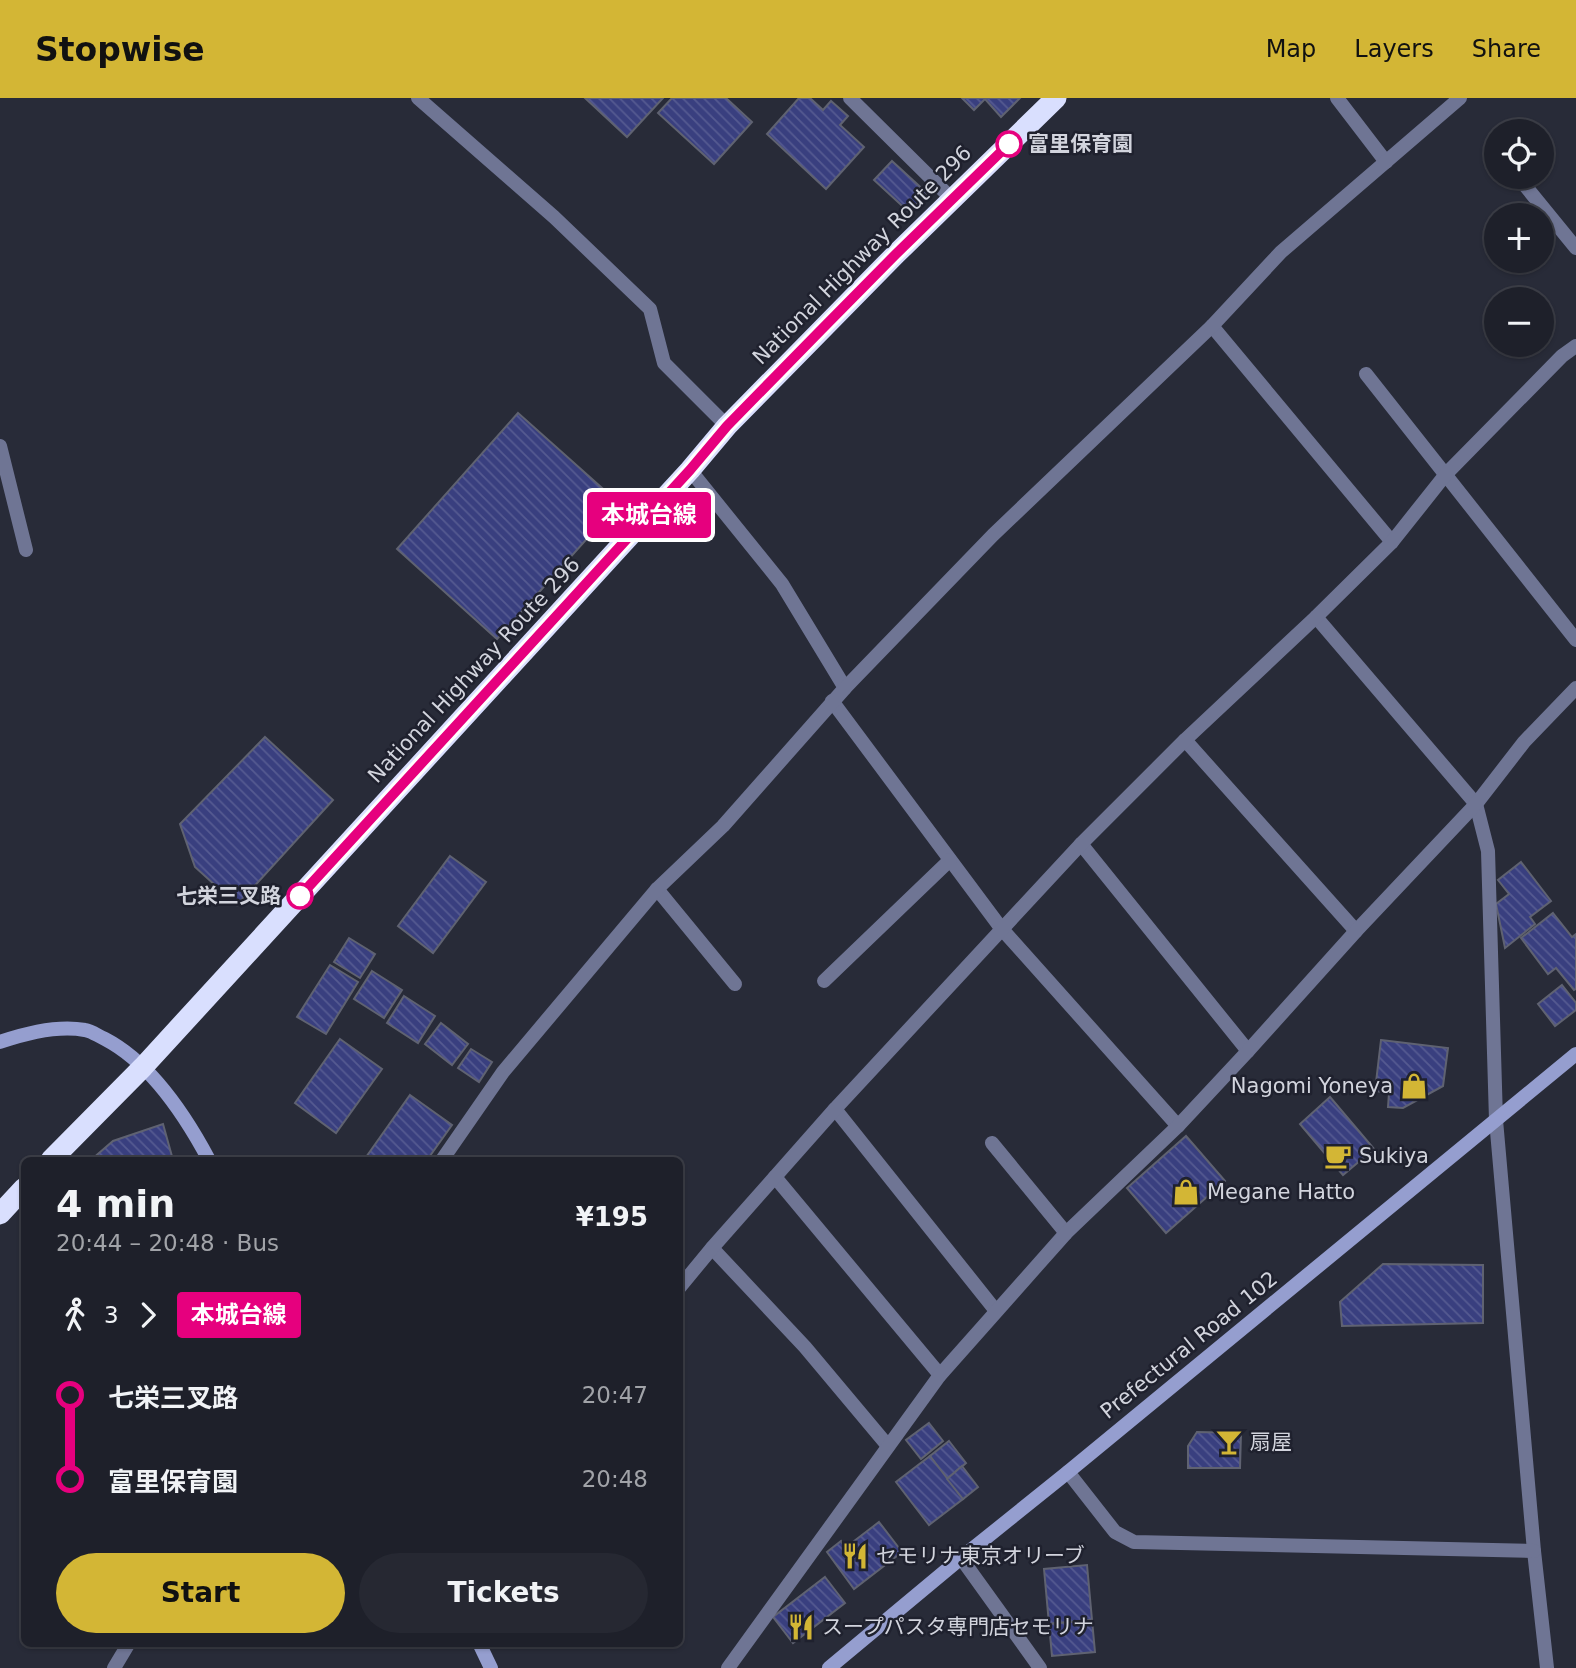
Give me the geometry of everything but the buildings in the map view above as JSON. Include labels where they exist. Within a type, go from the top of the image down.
[{"type":"highway","name":"National Highway Route 296","points":[[54,1157],[143,1068],[690,470],[727,426],[896,254],[1056,98]]},
{"type":"highway","points":[[0,1214],[21,1191]]},
{"type":"main road","points":[[0,1042],[65,1028],[88,1030],[120,1047],[172,1099],[207,1157]]},
{"type":"main road","name":"Prefectural Road 102","points":[[830,1668],[1576,1054]]},
{"type":"main road","points":[[481,1647],[491,1668]]},
{"type":"street","points":[[418,98],[554,217],[650,309],[664,363],[727,426]]},
{"type":"street","points":[[850,98],[952,199]]},
{"type":"street","points":[[1338,98],[1386,162]]},
{"type":"street","points":[[444,1157],[503,1072],[657,889],[723,826],[832,701],[993,535],[1212,326],[1281,252],[1460,98]]},
{"type":"street","points":[[1528,189],[1576,248]]},
{"type":"street","points":[[1212,326],[1392,542]]},
{"type":"street","points":[[683,1283],[835,1109],[1081,844],[1185,740],[1392,542],[1446,474],[1562,356],[1576,346]]},
{"type":"street","points":[[1366,374],[1576,640]]},
{"type":"street","points":[[0,446],[26,550]]},
{"type":"street","points":[[690,470],[782,584],[845,688]]},
{"type":"street","points":[[1316,617],[1476,804],[1488,851],[1496,1120],[1534,1551],[1547,1668]]},
{"type":"street","points":[[728,1668],[940,1375],[1066,1233],[1178,1126],[1248,1051],[1476,804],[1524,742],[1576,688]]},
{"type":"street","points":[[832,701],[1001,928],[1178,1126]]},
{"type":"street","points":[[1185,740],[1356,931]]},
{"type":"street","points":[[1081,844],[1248,1051]]},
{"type":"street","points":[[824,981],[950,860]]},
{"type":"street","points":[[657,889],[734,984]]},
{"type":"street","points":[[835,1109],[996,1311]]},
{"type":"street","points":[[992,1143],[1066,1233]]},
{"type":"street","points":[[775,1177],[940,1375]]},
{"type":"street","points":[[712,1248],[805,1347],[888,1446]]},
{"type":"street","points":[[1068,1472],[1115,1532],[1135,1542],[1534,1551]]},
{"type":"street","points":[[961,1558],[1040,1668]]},
{"type":"street","points":[[114,1668],[127,1647]]},
{"type":"bus line","name":"本城台線","points":[[300,896],[690,470],[727,426],[896,254],[1009,144]]},
{"type":"place","name":"富里保育園","points":[[1009,144]]},
{"type":"place","name":"七栄三叉路","points":[[300,896]]},
{"type":"place","name":"Nagomi Yoneya","points":[[1414,1086]]},
{"type":"place","name":"Sukiya","points":[[1338,1156]]},
{"type":"place","name":"Megane Hatto","points":[[1186,1192]]},
{"type":"place","name":"扇屋","points":[[1229,1442]]},
{"type":"place","name":"セモリナ東京オリーブ","points":[[855,1556]]},
{"type":"place","name":"スープパスタ専門店セモリナ","points":[[801,1627]]}]
